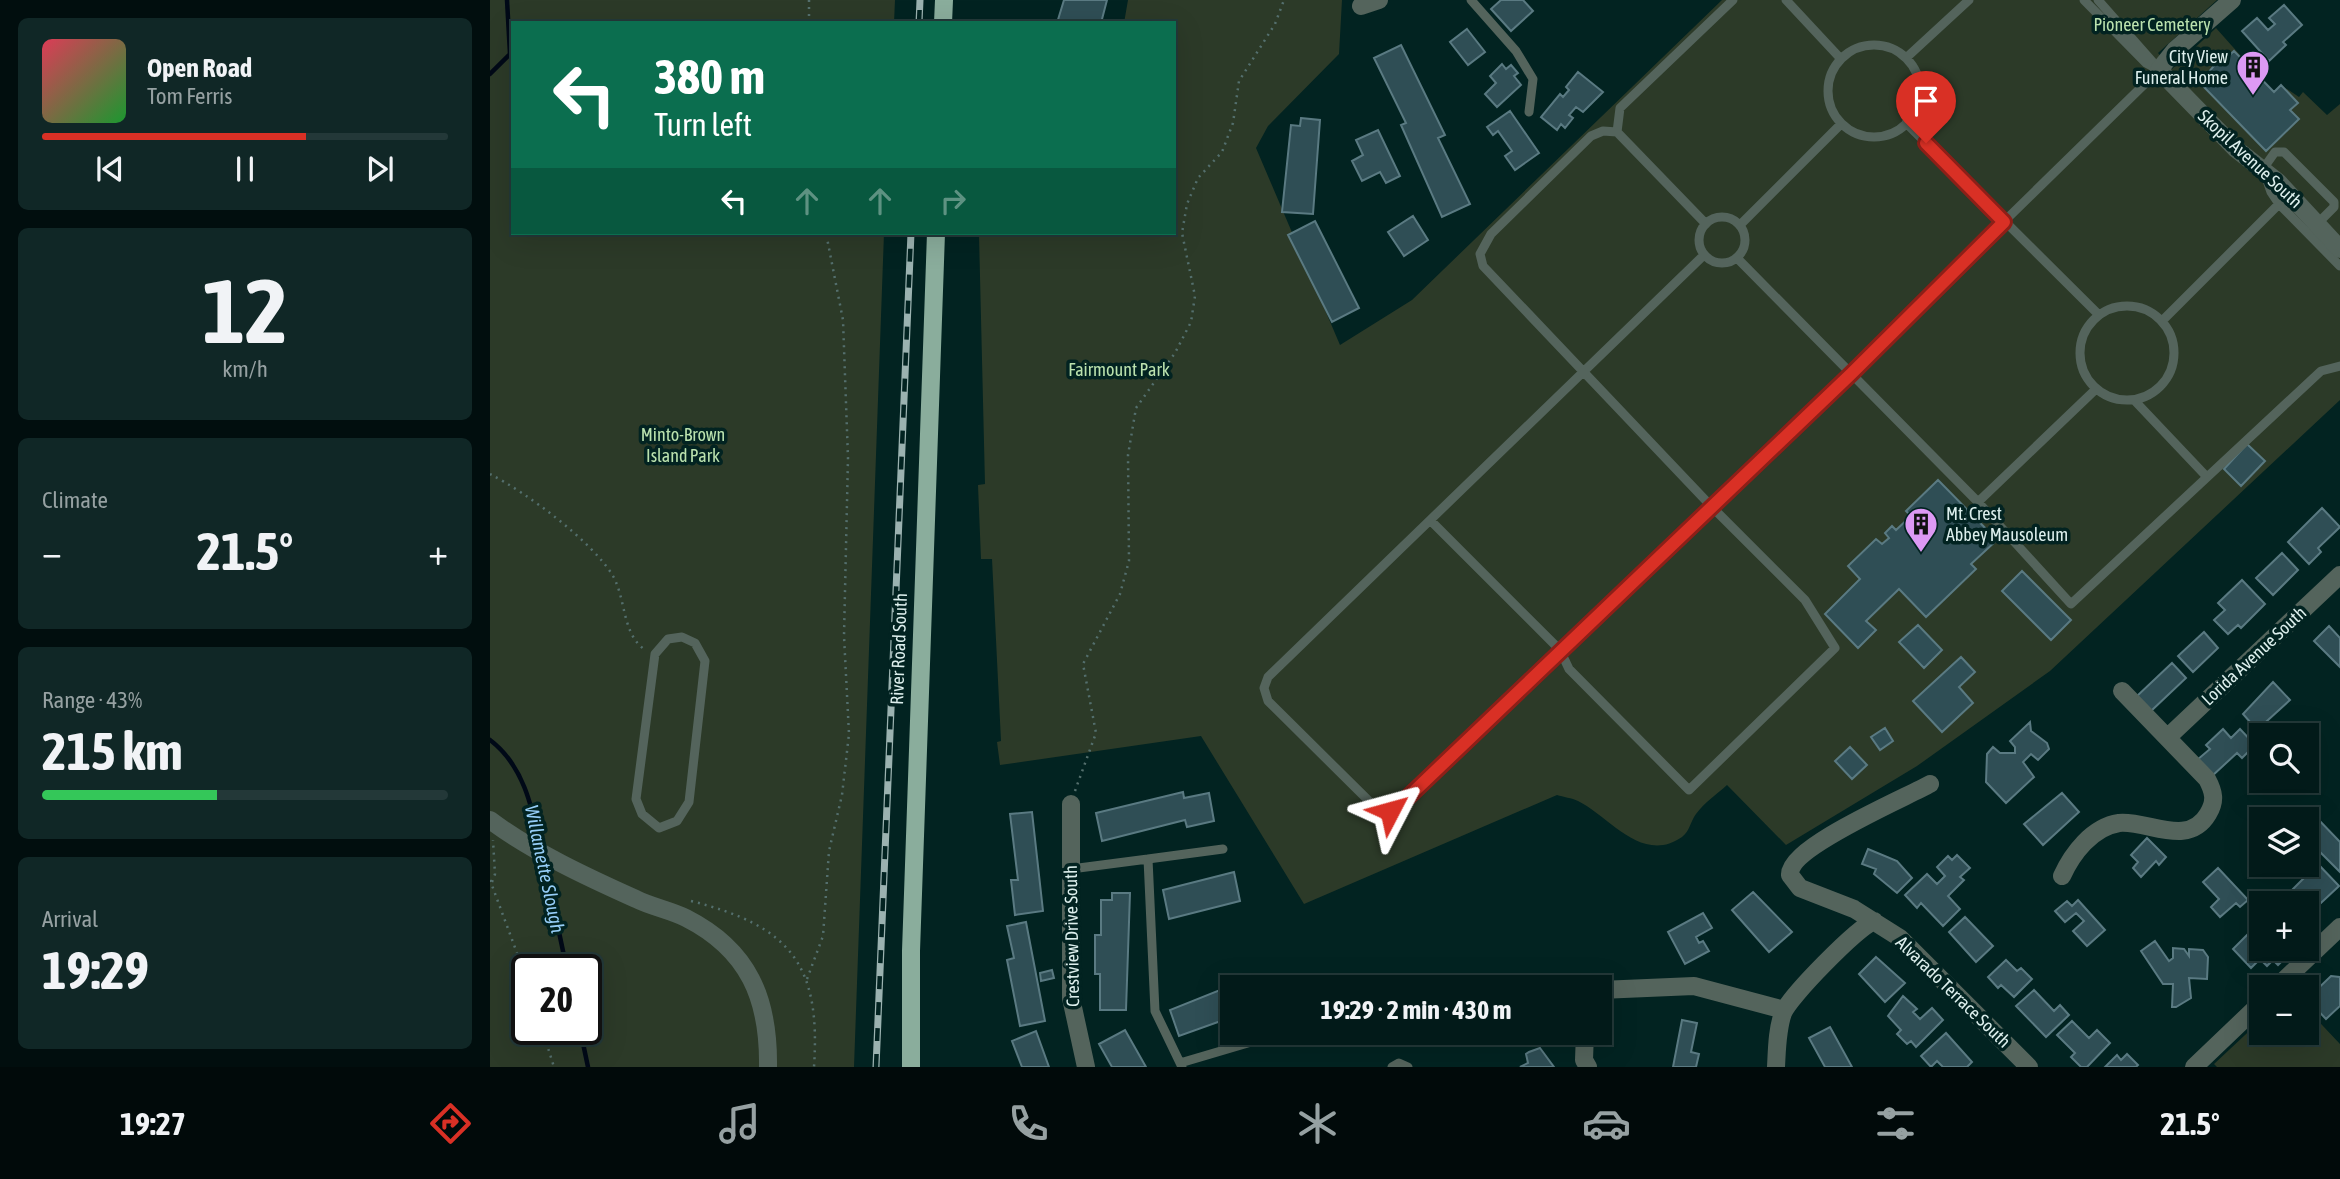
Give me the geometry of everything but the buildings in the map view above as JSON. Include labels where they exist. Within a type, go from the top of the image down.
[{"type":"main road","points":[[943,0],[943,21]]},
{"type":"main road","name":"River Road South","points":[[911,1067],[911,938],[936,235]]},
{"type":"street","points":[[1361,6],[1379,0]]},
{"type":"street","points":[[2160,70],[2175,50],[2232,0]]},
{"type":"street","name":"Skopil Avenue South","points":[[2160,70],[2236,149],[2263,169],[2340,249]]},
{"type":"street","name":"Lorida Avenue South","points":[[2168,737],[2338,582]]},
{"type":"street","points":[[2062,876],[2078,848],[2107,827],[2120,823],[2181,831],[2194,828],[2207,817],[2213,805],[2214,792],[2207,779],[2122,691]]},
{"type":"street","name":"Alvarado Terrace South","points":[[1930,784],[1828,837],[1802,854],[1790,867],[1793,881],[1800,888],[1874,920],[1900,938],[2029,1067]]},
{"type":"street","name":"Crestview Drive South","points":[[1071,804],[1072,998],[1086,1067]]},
{"type":"street","points":[[492,828],[531,844],[621,892],[690,921],[733,953],[761,1000],[768,1034],[768,1067]]},
{"type":"street","points":[[1776,1067],[1784,1010],[1861,926],[1874,920]]},
{"type":"street","points":[[2290,975],[2340,927]]},
{"type":"street","points":[[1612,991],[1694,986],[1784,1010]]},
{"type":"street","points":[[2194,1067],[2249,1014]]},
{"type":"street","points":[[1585,1045],[1584,1060],[1588,1067]]},
{"type":"lane","points":[[1471,0],[1516,51],[1533,79],[1529,111]]},
{"type":"lane","points":[[1617,132],[1620,108],[1733,0]]},
{"type":"lane","points":[[1786,0],[1841,59]]},
{"type":"lane","points":[[1906,58],[1969,0]]},
{"type":"lane","points":[[2084,0],[2146,63],[2160,70]]},
{"type":"lane","points":[[2104,2],[2160,70]]},
{"type":"lane","points":[[1874,45],[1895,50],[1906,58],[1919,83],[1915,112],[1906,123],[1881,136],[1853,132],[1841,124],[1833,112],[1828,92],[1832,70],[1841,59],[1852,50],[1874,45]]},
{"type":"lane","points":[[1704,255],[1268,677],[1264,688],[1268,701],[1376,807],[1390,811],[1404,801],[1851,374],[2160,70]]},
{"type":"lane","points":[[1906,123],[2099,316]]},
{"type":"lane","points":[[1740,225],[1841,124]]},
{"type":"lane","points":[[1431,521],[1560,650],[1569,669],[1689,790],[1835,648],[1805,600],[1582,373],[1581,366],[1483,266],[1480,254],[1491,234],[1591,136],[1604,131],[1617,132],[1706,224]]},
{"type":"lane","points":[[2317,224],[2334,207],[2330,197],[2284,152],[2275,152],[2263,169],[2271,192],[2279,204],[2340,266]]},
{"type":"lane","points":[[2162,321],[2279,204]]},
{"type":"lane","points":[[1718,217],[1726,217],[1740,225],[1745,246],[1737,258],[1716,263],[1704,255],[1699,240],[1706,224],[1718,217]]},
{"type":"lane","points":[[1737,258],[1978,502],[2071,604],[2321,371],[2340,366]]},
{"type":"lane","points":[[2125,306],[2151,312],[2162,321],[2172,340],[2174,362],[2160,387],[2134,400],[2121,400],[2096,389],[2087,379],[2080,352],[2089,325],[2099,316],[2125,306]]},
{"type":"lane","points":[[1978,502],[2096,389]]},
{"type":"lane","points":[[2134,400],[2206,476]]},
{"type":"lane","points":[[682,637],[695,643],[705,662],[689,803],[677,821],[660,828],[642,814],[636,799],[654,654],[668,639],[682,637]]},
{"type":"lane","points":[[1070,869],[1223,849]]},
{"type":"lane","points":[[1148,859],[1155,1011],[1181,1065],[1244,1045]]},
{"type":"lane","points":[[1392,1067],[1399,1063],[1408,1067]]},
{"type":"path","points":[[808,21],[809,0]]},
{"type":"path","points":[[1071,804],[1096,733],[1083,664],[1120,594],[1129,561],[1128,455],[1136,408],[1175,353],[1191,322],[1195,296],[1182,233],[1187,204],[1199,178],[1222,152],[1233,123],[1239,81],[1275,24],[1284,0]]},
{"type":"path","points":[[807,979],[823,936],[829,850],[849,749],[844,636],[848,458],[843,320],[826,235]]},
{"type":"path","points":[[490,474],[533,500],[600,559],[616,583],[633,637],[641,647],[654,654]]},
{"type":"path","points":[[492,828],[495,873],[491,881],[518,954]]},
{"type":"path","points":[[547,1045],[554,1067]]},
{"type":"green space","name":"Minto-Brown Island Park","points":[[490,0],[895,0],[894,21],[511,21],[511,235],[884,235],[854,1067],[490,1067]]},
{"type":"green space","points":[[1128,0],[1342,0],[1339,54],[1268,126],[1256,148],[1340,345],[1412,300],[1722,0],[2217,0],[2158,53],[2172,69],[2216,28],[2273,92],[2281,85],[2299,97],[2303,92],[2327,115],[2340,104],[2340,400],[2050,671],[1917,766],[1786,845],[1727,785],[1699,810],[1682,837],[1667,844],[1653,845],[1627,835],[1578,801],[1557,795],[1304,904],[1201,736],[1000,765],[997,742],[1001,741],[992,559],[981,559],[978,485],[985,484],[979,235],[1176,235],[1176,21],[1124,21]]},
{"type":"green space","points":[[2319,1022],[2340,1044],[2340,1067],[2217,1067],[2214,1064],[2249,1031],[2249,1045],[2319,1045]]},
{"type":"waterway","name":"Willamette Slough","points":[[490,74],[510,54],[507,0]]},
{"type":"waterway","name":"Willamette Slough","points":[[490,740],[511,761],[518,774],[529,801],[540,845]]},
{"type":"waterway","name":"Willamette Slough","points":[[544,861],[564,954]]},
{"type":"waterway","name":"Willamette Slough","points":[[583,1045],[588,1067]]},
{"type":"railway","points":[[919,21],[920,0]]},
{"type":"railway","points":[[876,1067],[911,235]]},
{"type":"place","name":"City View Funeral Home","points":[[2253,97]]},
{"type":"place","name":"Mt. Crest Abbey Mausoleum","points":[[1921,554]]},
{"type":"route","points":[[1390,811],[1404,801],[1851,374],[2004,222],[1926,143]]},
{"type":"park label","name":"Pioneer Cemetery","points":[[2152,25]]},
{"type":"park label","name":"Fairmount Park","points":[[1119,370]]}]
